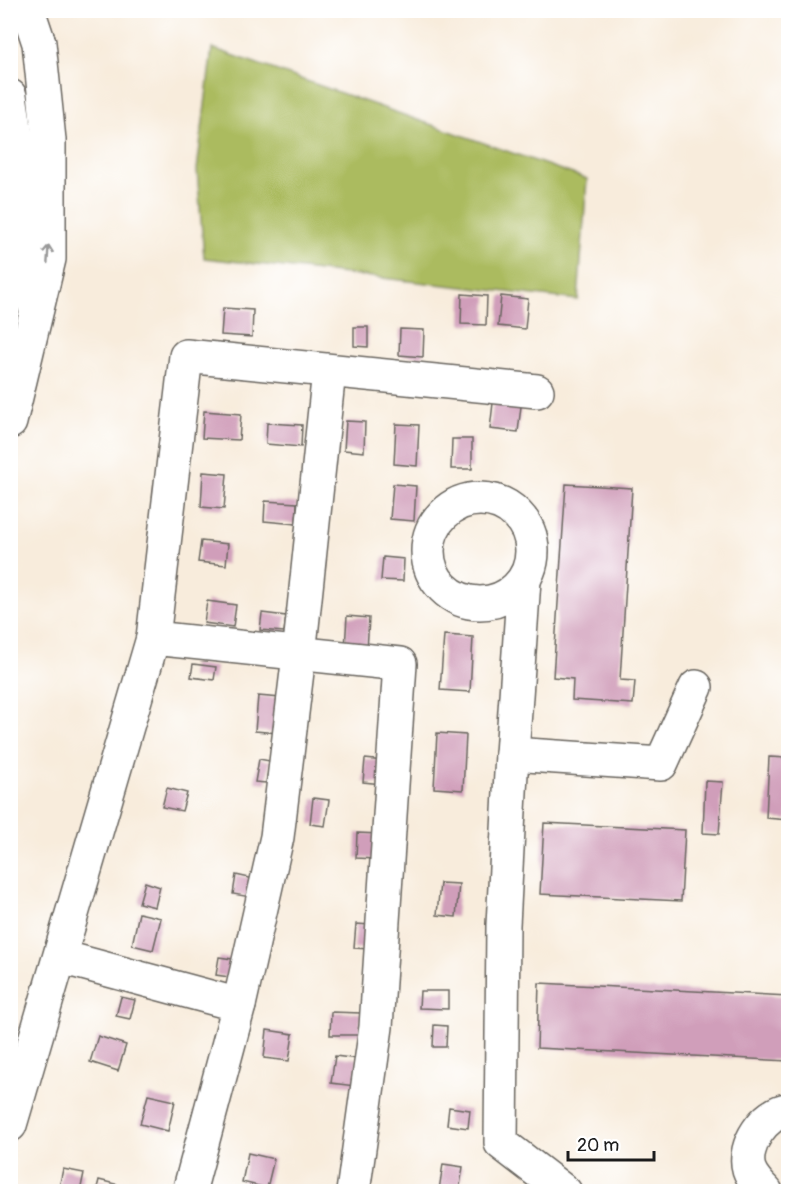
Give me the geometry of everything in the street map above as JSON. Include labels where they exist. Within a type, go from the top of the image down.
[{"type":"street","points":[[28,10],[39,43]]},
{"type":"street","points":[[10,422],[49,259],[49,140],[38,10]]},
{"type":"street","points":[[10,96],[21,174],[24,257],[35,311]]},
{"type":"street","points":[[10,1125],[153,638],[186,356],[537,391]]},
{"type":"street","points":[[189,1191],[239,1005],[277,837],[329,371]]},
{"type":"street","points":[[524,580],[503,925],[501,1143],[565,1191]]},
{"type":"street","points":[[153,638],[400,664],[376,1027],[353,1191]]},
{"type":"street","points":[[512,754],[661,764],[696,687]]},
{"type":"street","points":[[61,957],[239,1005]]},
{"type":"street","points":[[766,1191],[753,1177],[748,1167],[750,1146],[770,1117],[789,1110]]},
{"type":"green space","points":[[212,48],[587,179],[578,300],[204,258],[197,170]]},
{"type":"building","points":[[462,294],[487,296],[486,325],[461,324]]},
{"type":"building","points":[[501,296],[528,299],[525,329],[498,326]]},
{"type":"building","points":[[223,308],[253,310],[252,337],[221,335]]},
{"type":"building","points":[[354,327],[368,327],[368,347],[354,346]]},
{"type":"building","points":[[400,329],[424,330],[423,357],[399,355]]},
{"type":"building","points":[[493,403],[521,406],[518,432],[490,429]]},
{"type":"building","points":[[204,411],[241,414],[239,440],[202,438]]},
{"type":"building","points":[[346,421],[365,422],[364,452],[344,450]]},
{"type":"building","points":[[267,423],[302,425],[301,447],[266,444]]},
{"type":"building","points":[[396,424],[419,425],[417,466],[394,464]]},
{"type":"building","points":[[452,439],[472,439],[472,469],[451,469]]},
{"type":"building","points":[[203,472],[227,474],[224,509],[201,507]]},
{"type":"building","points":[[393,484],[416,486],[414,521],[390,519]]},
{"type":"building","points":[[566,484],[632,488],[620,680],[635,681],[633,704],[572,700],[573,679],[553,677]]},
{"type":"building","points":[[265,501],[297,503],[296,524],[264,521]]},
{"type":"building","points":[[201,541],[228,544],[226,565],[198,562]]},
{"type":"building","points":[[383,557],[404,559],[403,581],[381,580]]},
{"type":"building","points":[[207,601],[236,605],[233,627],[204,623]]},
{"type":"building","points":[[262,613],[286,616],[284,632],[260,630]]},
{"type":"building","points":[[347,616],[369,618],[367,650],[345,648]]},
{"type":"building","points":[[444,635],[473,637],[470,692],[440,690]]},
{"type":"building","points":[[193,664],[216,667],[214,680],[191,677]]},
{"type":"building","points":[[258,696],[281,698],[278,733],[255,731]]},
{"type":"building","points":[[437,733],[466,735],[463,790],[434,788]]},
{"type":"building","points":[[769,757],[788,758],[788,820],[766,818]]},
{"type":"building","points":[[259,759],[270,761],[266,783],[255,782]]},
{"type":"building","points":[[365,759],[384,761],[382,784],[363,782]]},
{"type":"building","points":[[705,781],[723,782],[719,834],[703,833]]},
{"type":"building","points":[[167,788],[187,793],[182,811],[162,807]]},
{"type":"building","points":[[313,798],[329,800],[325,826],[310,824]]},
{"type":"building","points":[[544,823],[685,830],[681,901],[540,894]]},
{"type":"building","points":[[357,833],[379,834],[377,859],[356,858]]},
{"type":"building","points":[[236,875],[254,879],[250,897],[233,894]]},
{"type":"building","points":[[145,882],[160,887],[155,907],[139,903]]},
{"type":"building","points":[[440,883],[459,884],[456,917],[437,915]]},
{"type":"building","points":[[139,913],[161,918],[153,950],[132,945]]},
{"type":"building","points":[[356,924],[371,925],[369,949],[354,948]]},
{"type":"building","points":[[219,957],[232,959],[229,977],[216,975]]},
{"type":"building","points":[[539,983],[788,996],[788,1061],[537,1048]]},
{"type":"building","points":[[420,991],[448,991],[448,1009],[419,1008]]},
{"type":"building","points":[[121,997],[135,1000],[130,1019],[116,1016]]},
{"type":"building","points":[[331,1012],[361,1013],[361,1035],[330,1035]]},
{"type":"building","points":[[434,1025],[447,1026],[446,1047],[433,1047]]},
{"type":"building","points":[[267,1030],[293,1034],[289,1061],[264,1058]]},
{"type":"building","points":[[98,1036],[126,1045],[118,1071],[90,1062]]},
{"type":"building","points":[[335,1056],[358,1059],[355,1086],[331,1083]]},
{"type":"building","points":[[148,1095],[175,1101],[168,1131],[140,1124]]},
{"type":"building","points":[[449,1107],[470,1110],[468,1128],[447,1125]]},
{"type":"building","points":[[248,1153],[274,1159],[267,1188],[242,1182]]},
{"type":"building","points":[[443,1164],[463,1167],[459,1192],[439,1190]]},
{"type":"building","points":[[63,1169],[84,1173],[80,1192],[58,1192]]},
{"type":"building","points":[[99,1180],[119,1185],[117,1192],[96,1192]]}]
